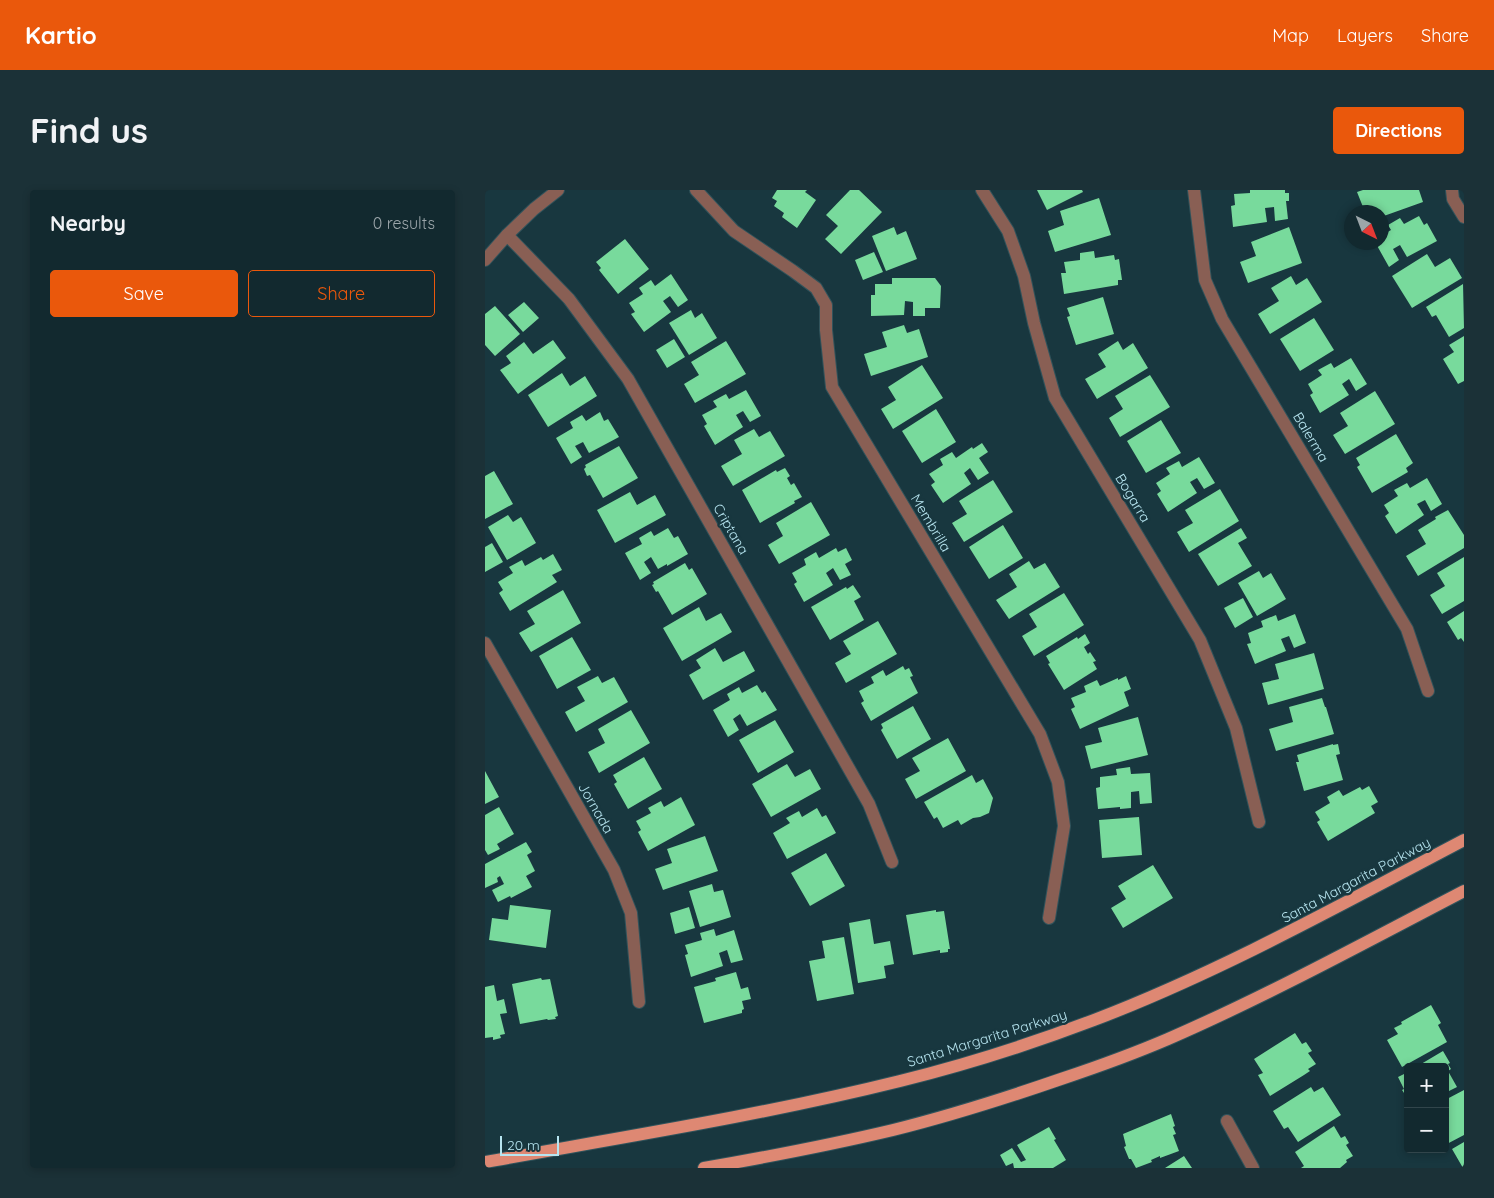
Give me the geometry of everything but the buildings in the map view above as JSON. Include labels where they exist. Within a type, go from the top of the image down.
[{"type":"main road","name":"Santa Margarita Parkway","points":[[485,1162],[827,1099],[903,1081],[1028,1043],[1092,1021],[1193,979],[1272,941],[1464,840]]},
{"type":"main road","points":[[704,1168],[894,1130],[1014,1095],[1095,1067],[1166,1040],[1229,1012],[1464,891]]},
{"type":"street","points":[[485,260],[534,209],[558,190]]},
{"type":"street","name":"Membrilla","points":[[696,190],[734,231],[816,288],[826,305],[826,330],[832,387],[1039,734],[1058,782],[1064,826],[1049,918]]},
{"type":"street","name":"Bogarra","points":[[982,190],[1008,231],[1025,276],[1034,323],[1055,398],[1200,640],[1236,728],[1259,822]]},
{"type":"street","name":"Balerma","points":[[1194,190],[1205,280],[1222,319],[1407,629],[1429,692]]},
{"type":"street","points":[[1452,190],[1453,199],[1464,217]]},
{"type":"street","name":"Criptana","points":[[507,236],[569,299],[628,379],[869,804],[892,862]]},
{"type":"street","name":"Jornada","points":[[485,643],[614,870],[631,913],[639,1002]]},
{"type":"street","points":[[1227,1121],[1253,1168]]}]
